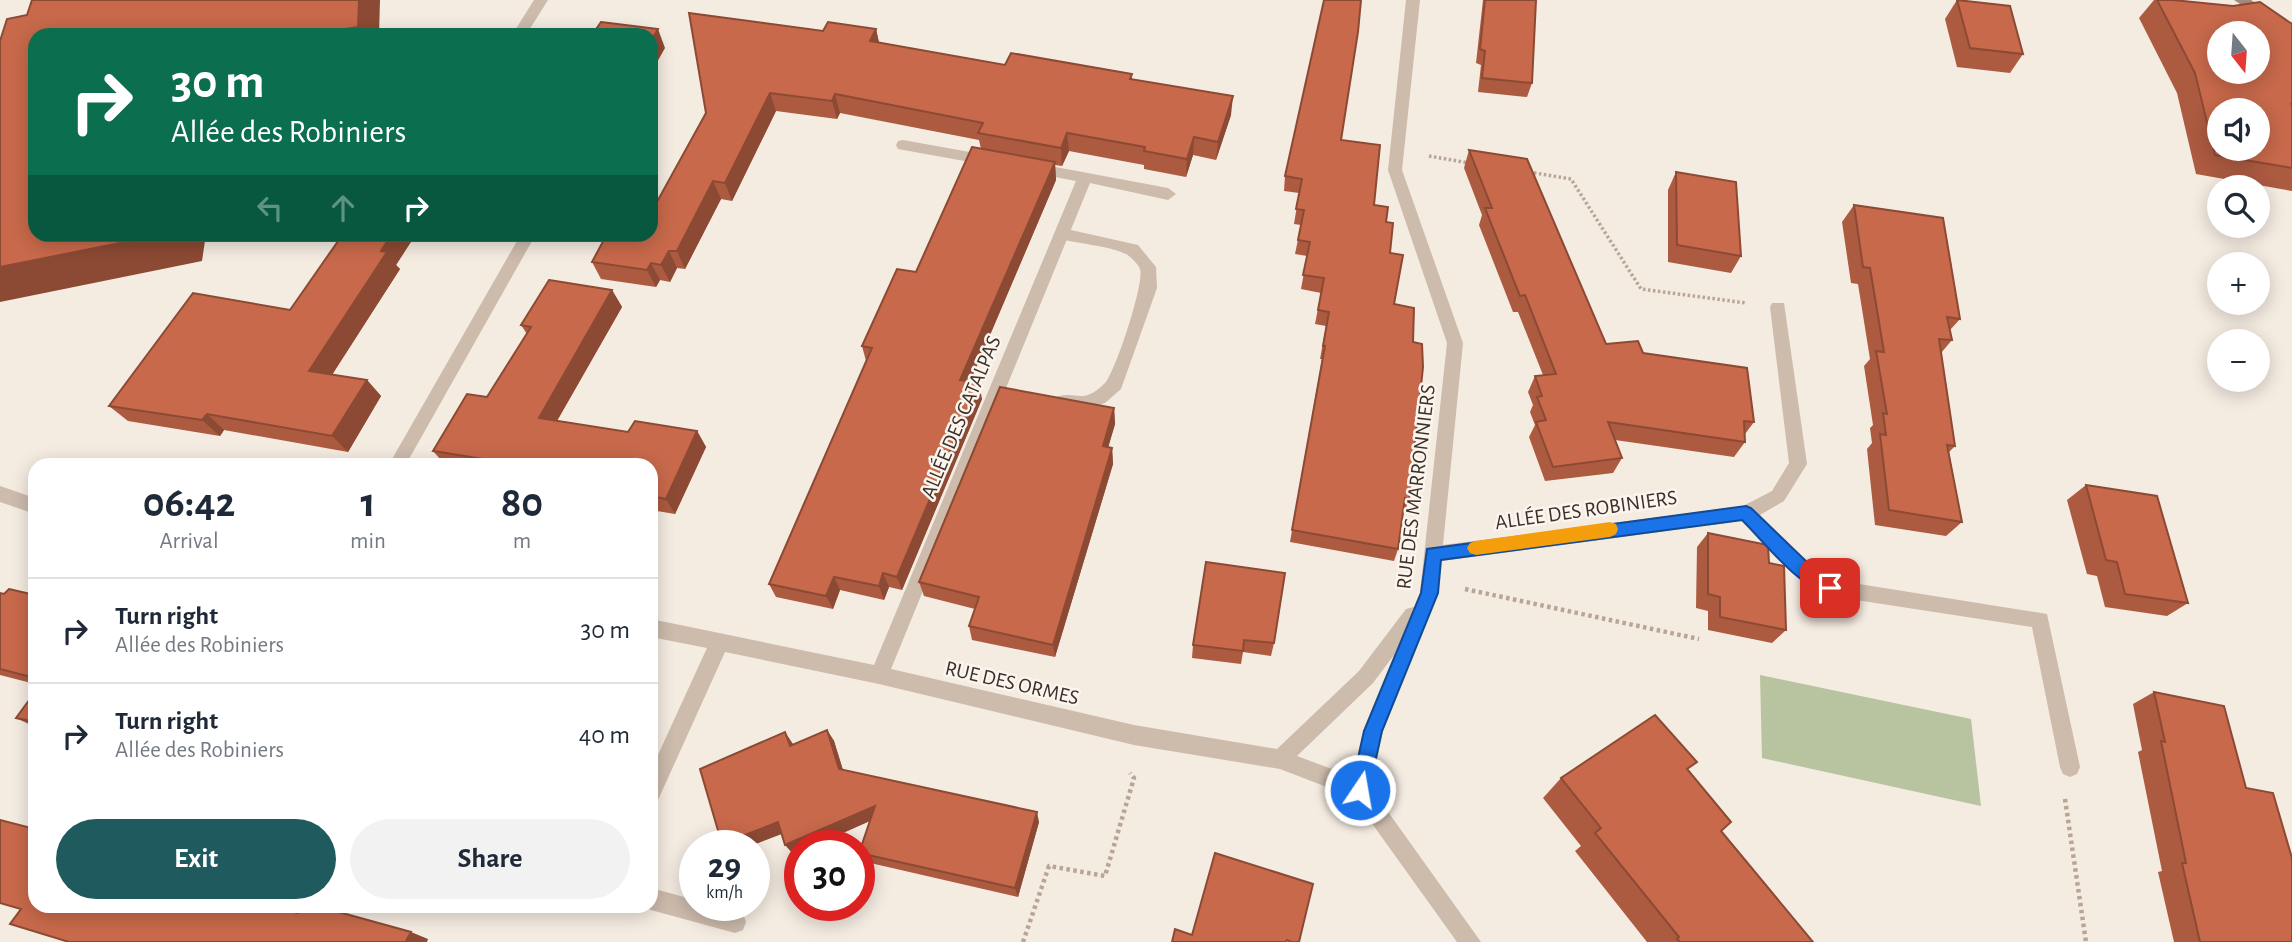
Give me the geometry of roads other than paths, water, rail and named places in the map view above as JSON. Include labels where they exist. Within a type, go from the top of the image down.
[{"type":"street","points":[[523,28],[541,0]]},
{"type":"street","name":"RUE DES MARRONNIERS","points":[[1360,790],[1373,731],[1430,587],[1455,343],[1395,170],[1413,0]]},
{"type":"street","points":[[2241,0],[2292,33]]},
{"type":"street","points":[[904,145],[1168,194]]},
{"type":"street","name":"ALLÉE DES CATALPAS","points":[[879,675],[1004,391],[1085,177]]},
{"type":"street","points":[[1052,400],[1079,405],[1099,398],[1115,384],[1149,288],[1148,267],[1132,249],[1062,234]]},
{"type":"street","points":[[401,458],[524,242]]},
{"type":"street","name":"ALLÉE DES ROBINIERS","points":[[1433,554],[1746,513],[1779,496],[1798,464],[1778,307]]},
{"type":"street","points":[[0,494],[28,504]]},
{"type":"street","points":[[1746,513],[1804,570],[1830,588],[2040,620],[2070,767]]},
{"type":"street","points":[[1280,760],[1366,677],[1430,587]]},
{"type":"street","name":"RUE DES ORMES","points":[[658,632],[879,675],[1134,735],[1280,760],[1360,790]]},
{"type":"street","points":[[658,778],[720,642]]},
{"type":"street","points":[[1360,790],[1470,942]]},
{"type":"street","points":[[658,900],[735,922]]}]
